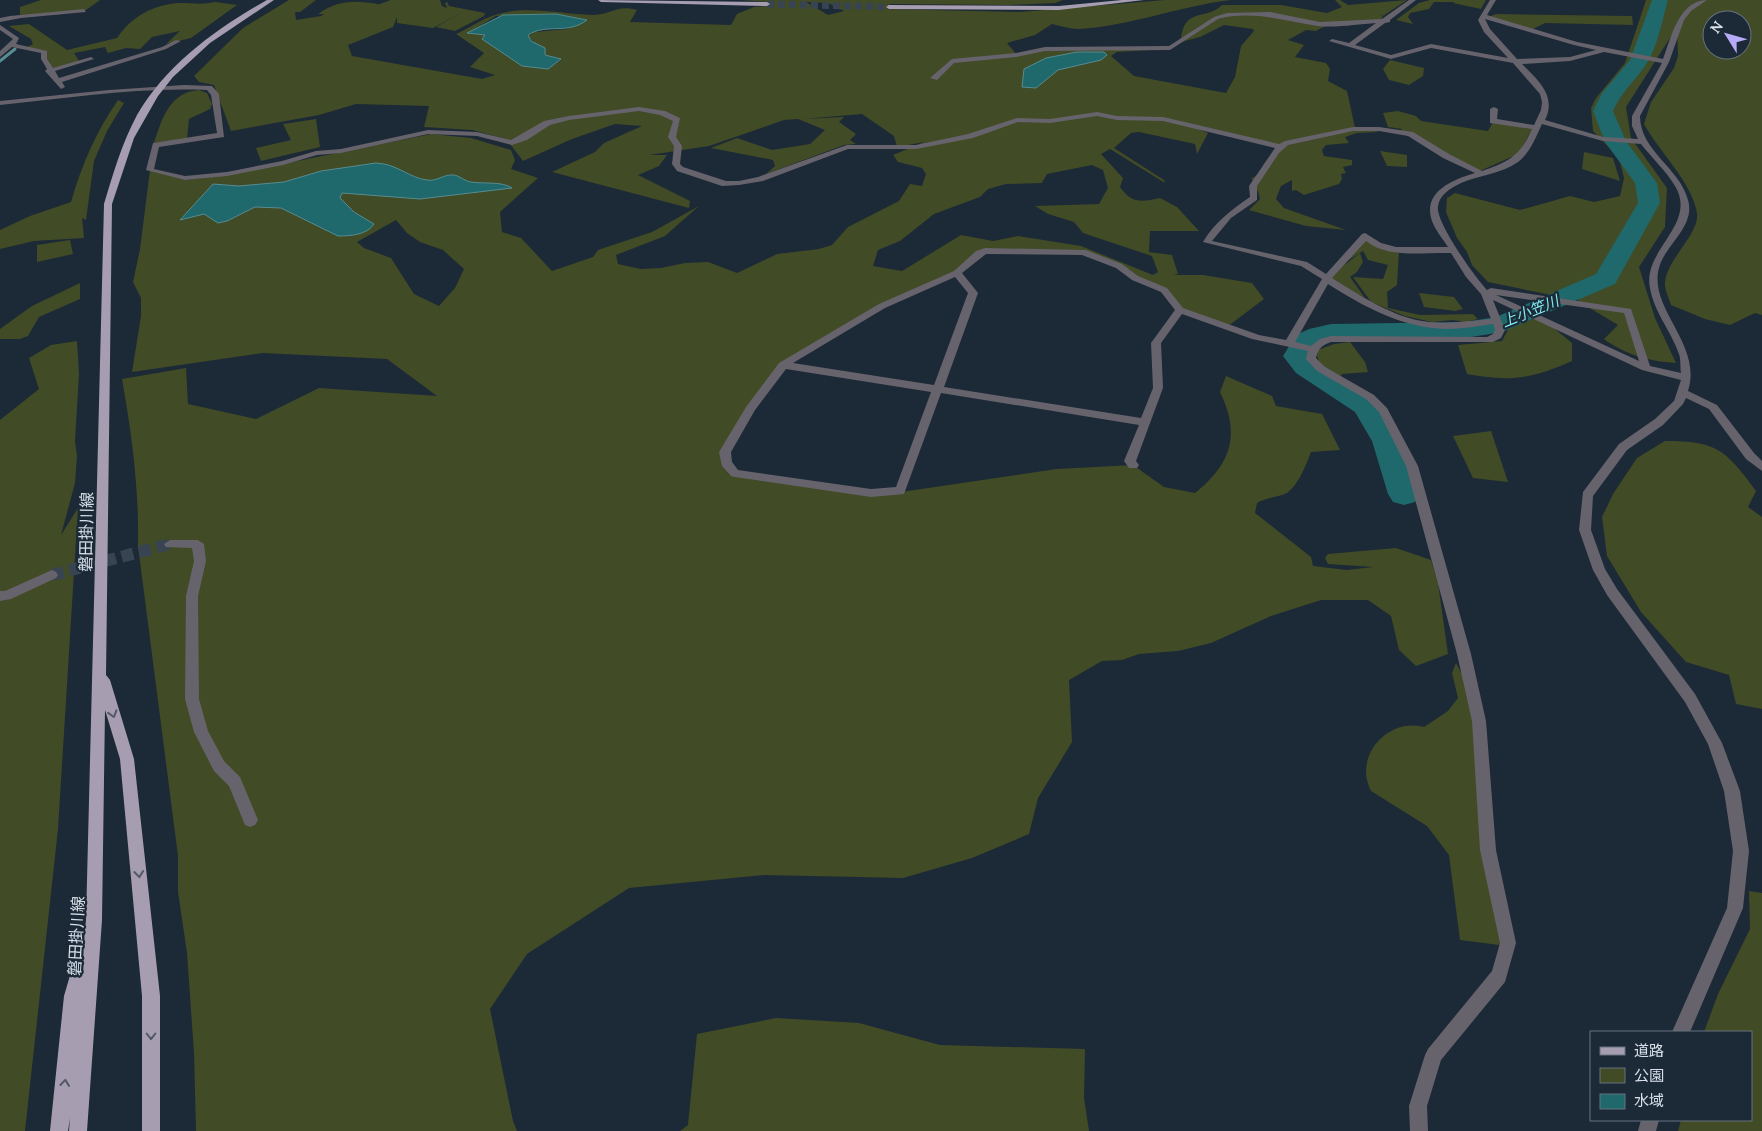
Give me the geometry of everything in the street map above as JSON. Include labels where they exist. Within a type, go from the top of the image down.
[{"type":"main road","name":"磐田掛川線","points":[[78,1131],[94,920],[108,204],[130,137],[158,88],[187,58],[217,34],[270,0]]},
{"type":"main road","points":[[601,0],[767,4]]},
{"type":"main road","points":[[889,7],[1059,8],[1141,0]]},
{"type":"main road","points":[[99,668],[127,759],[151,996],[151,1131]]},
{"type":"main road","points":[[59,1131],[73,996],[94,920]]},
{"type":"street","points":[[1351,45],[1388,21],[1414,0]]},
{"type":"street","points":[[1493,0],[1481,20],[1484,28],[1513,61],[1541,87],[1546,100],[1539,125],[1526,150],[1513,162],[1483,174],[1453,182],[1438,194],[1433,205],[1435,220],[1475,284],[1484,291],[1646,368],[1687,378]]},
{"type":"street","points":[[1681,1031],[1735,908],[1741,850],[1732,791],[1715,743],[1690,698],[1612,592],[1599,570],[1585,530],[1587,495],[1623,447],[1659,422],[1679,402],[1687,378],[1684,355],[1664,317],[1654,288],[1654,268],[1684,218],[1685,202],[1678,186],[1639,142],[1636,116],[1666,62],[1681,20],[1689,10],[1704,0]]},
{"type":"street","points":[[0,20],[20,15],[55,15],[84,11]]},
{"type":"street","points":[[934,78],[952,61],[1016,56],[1032,50],[1097,47],[1150,50],[1170,48],[1216,18],[1227,15],[1270,14],[1320,24],[1388,21]]},
{"type":"street","points":[[1483,16],[1576,44],[1666,62]]},
{"type":"street","points":[[0,27],[18,39],[0,55]]},
{"type":"street","points":[[58,81],[164,48],[178,41]]},
{"type":"street","points":[[1332,41],[1391,57],[1430,46],[1513,61],[1543,63],[1603,50]]},
{"type":"street","points":[[11,45],[45,52],[43,58],[49,71],[58,81],[64,92],[70,95]]},
{"type":"street","points":[[49,71],[91,60]]},
{"type":"street","points":[[0,104],[70,95],[158,88],[204,87],[212,90],[215,94],[221,135],[156,145],[150,170],[185,178],[236,172],[283,163],[316,153],[341,151],[428,132],[476,134],[512,143],[546,124],[569,118],[639,109],[662,113],[677,120],[672,137],[678,146],[676,164],[680,169],[725,184],[760,179],[847,147],[916,147],[970,136],[1017,120],[1050,121],[1073,116],[1097,114],[1117,118],[1164,119],[1281,146],[1307,137],[1353,129],[1397,131],[1416,137],[1446,156],[1483,174]]},
{"type":"street","points":[[1494,110],[1493,121],[1539,125],[1603,139],[1639,142]]},
{"type":"street","points":[[1360,134],[1392,132],[1416,137]]},
{"type":"street","points":[[1281,146],[1253,186],[1254,198],[1251,202],[1228,216],[1213,232],[1208,242],[1304,264],[1359,299],[1414,322],[1448,326],[1496,322]]},
{"type":"street","points":[[1291,345],[1327,278],[1365,236],[1375,244],[1386,248],[1402,250],[1454,250]]},
{"type":"street","points":[[957,273],[973,293],[900,491],[871,493],[735,473],[726,463],[725,452],[750,410],[782,365],[882,306],[957,273],[979,253],[985,251],[1083,252],[1119,266],[1135,278],[1164,290],[1180,310],[1256,338],[1310,349],[1320,342],[1331,339],[1489,340],[1498,336],[1496,322],[1484,291]]},
{"type":"street","points":[[1484,291],[1628,311],[1646,368]]},
{"type":"street","points":[[1133,464],[1130,461],[1158,388],[1156,343],[1180,310]]},
{"type":"street","points":[[1310,349],[1311,359],[1321,369],[1370,397],[1383,410],[1412,466],[1464,654],[1479,721],[1488,850],[1508,943],[1499,976],[1434,1055],[1418,1106],[1419,1131]]},
{"type":"street","points":[[782,365],[1145,422]]},
{"type":"street","points":[[1682,392],[1713,407],[1750,456],[1762,467]]},
{"type":"street","points":[[170,544],[198,544],[200,561],[192,596],[192,699],[201,732],[219,766],[235,782],[250,820]]},
{"type":"street","points":[[0,596],[6,596],[52,575]]},
{"type":"green space","points":[[41,0],[100,0],[86,10],[56,15],[20,15],[20,7]]},
{"type":"green space","points":[[289,0],[316,0],[300,12],[295,12],[296,20],[321,16],[324,14],[318,14],[325,9],[346,2],[362,2],[377,5],[391,0],[440,0],[442,6],[447,8],[445,3],[447,2],[449,6],[485,13],[484,16],[455,31],[436,27],[465,11],[433,28],[397,23],[397,17],[393,27],[348,45],[352,56],[482,79],[495,75],[470,67],[484,53],[456,34],[480,21],[507,12],[531,10],[598,15],[630,8],[637,10],[630,22],[731,25],[737,14],[754,7],[766,6],[768,2],[740,0],[1063,0],[1055,3],[1009,5],[890,4],[889,9],[1020,12],[1165,0],[1231,0],[1098,27],[1076,29],[1052,24],[1035,35],[1007,43],[1017,55],[1032,50],[1151,50],[1117,52],[1111,56],[1134,76],[1226,93],[1235,77],[1241,46],[1254,31],[1253,29],[1224,25],[1200,37],[1181,42],[1186,23],[1196,16],[1216,10],[1222,5],[1281,5],[1327,13],[1342,7],[1335,0],[1340,0],[1348,5],[1407,0],[1383,16],[1380,14],[1383,17],[1379,21],[1346,22],[1323,27],[1316,31],[1306,30],[1288,40],[1304,45],[1295,57],[1326,63],[1330,69],[1328,81],[1347,91],[1355,128],[1380,132],[1357,133],[1345,137],[1349,143],[1326,145],[1322,150],[1324,156],[1352,160],[1352,165],[1343,167],[1346,173],[1341,174],[1342,179],[1339,184],[1304,195],[1296,190],[1292,191],[1292,180],[1281,186],[1276,199],[1284,208],[1346,230],[1306,226],[1249,210],[1260,199],[1258,191],[1253,186],[1252,178],[1260,174],[1262,167],[1271,155],[1291,143],[1305,138],[1274,145],[1196,128],[1208,133],[1197,154],[1195,144],[1139,132],[1131,133],[1114,148],[1164,180],[1165,183],[1110,149],[1101,154],[1123,178],[1120,187],[1124,193],[1133,199],[1142,201],[1160,198],[1177,207],[1199,231],[1150,231],[1149,252],[1172,255],[1178,274],[1173,275],[1203,275],[1252,283],[1264,299],[1227,327],[1180,310],[1165,290],[1083,252],[985,251],[957,273],[882,306],[783,365],[725,457],[734,472],[726,473],[874,496],[1057,469],[1133,465],[1164,487],[1195,493],[1217,471],[1229,448],[1230,422],[1220,392],[1226,376],[1272,396],[1276,406],[1322,414],[1340,450],[1311,452],[1295,485],[1287,493],[1257,503],[1255,513],[1311,557],[1313,566],[1347,570],[1373,567],[1328,564],[1325,558],[1328,554],[1396,548],[1431,560],[1438,583],[1448,654],[1416,666],[1399,650],[1391,616],[1368,600],[1321,600],[1271,616],[1211,643],[1178,651],[1139,654],[1122,660],[1102,661],[1069,680],[1072,742],[1038,798],[1029,834],[972,858],[903,878],[764,875],[629,888],[527,954],[490,1009],[513,1121],[517,1131],[196,1131],[194,1053],[187,953],[178,892],[178,856],[138,546],[134,462],[122,379],[186,368],[188,404],[256,419],[319,388],[437,396],[387,359],[263,353],[132,372],[141,316],[141,298],[133,282],[140,249],[150,170],[186,180],[228,175],[431,134],[471,138],[511,150],[515,160],[511,169],[538,178],[500,212],[502,232],[521,238],[552,271],[593,257],[598,250],[652,232],[699,206],[665,236],[616,255],[618,264],[641,269],[708,262],[737,273],[777,254],[819,249],[832,245],[848,227],[899,201],[910,184],[922,186],[926,174],[922,168],[898,162],[893,155],[924,142],[897,147],[894,136],[862,114],[803,119],[844,117],[839,122],[856,134],[850,140],[856,144],[844,145],[766,174],[775,166],[773,160],[711,148],[737,138],[772,150],[810,144],[825,130],[798,119],[784,120],[709,146],[649,155],[667,155],[659,166],[638,175],[690,201],[689,208],[552,172],[595,152],[604,143],[642,126],[615,124],[572,139],[523,161],[506,139],[472,130],[424,127],[429,106],[356,104],[319,115],[231,131],[214,85],[199,82],[194,76],[243,28]],"holes":[[[806,2],[828,3],[844,11],[828,15]],[[555,14],[587,20],[567,29],[534,32],[528,36],[545,55],[561,60],[547,69],[522,66],[483,39],[484,35],[468,33],[496,16]],[[1092,165],[1103,170],[1108,188],[1099,204],[1035,206],[1048,214],[1074,222],[1083,233],[1152,256],[1158,272],[1153,275],[1081,246],[1018,236],[993,241],[961,235],[902,271],[873,266],[878,250],[900,241],[934,214],[980,197],[988,189],[1006,184],[1042,183],[1047,174]],[[396,220],[407,233],[420,242],[443,250],[464,269],[455,288],[439,306],[414,294],[391,258],[364,248],[357,242]]]},
{"type":"green space","points":[[1430,0],[1486,0],[1481,9],[1453,3],[1455,2],[1434,2],[1429,9],[1410,13],[1408,17],[1413,24],[1396,20],[1419,3]]},
{"type":"green space","points":[[1646,0],[1762,0],[1762,315],[1755,313],[1730,325],[1705,319],[1671,305],[1666,291],[1667,273],[1694,229],[1697,213],[1689,190],[1644,124],[1651,102],[1674,68],[1678,56],[1677,27],[1626,107],[1631,138],[1667,188],[1665,227],[1639,267],[1655,318],[1676,363],[1656,361],[1629,353],[1604,339],[1618,325],[1578,301],[1586,283],[1551,295],[1488,282],[1472,265],[1467,252],[1457,238],[1446,212],[1447,198],[1455,193],[1520,210],[1570,196],[1594,202],[1620,196],[1624,178],[1619,158],[1593,131],[1591,108],[1596,98],[1625,63]]},
{"type":"green space","points":[[215,2],[237,5],[191,38],[166,44],[180,31],[152,37],[140,49],[126,48],[108,53],[105,47],[74,53],[79,61],[49,71],[42,51],[26,48],[33,44],[31,39],[9,26],[29,24],[67,50],[117,38],[136,18],[161,6],[180,3],[201,4]]},
{"type":"green space","points":[[1496,14],[1632,16],[1633,25],[1545,23],[1533,29],[1486,18]]},
{"type":"green space","points":[[1390,60],[1424,68],[1423,76],[1409,85],[1389,80],[1383,69]]},
{"type":"green space","points":[[199,90],[207,93],[212,104],[210,109],[189,119],[187,139],[154,143],[160,124],[174,101],[189,92]]},
{"type":"green space","points":[[118,100],[124,103],[107,131],[94,161],[86,220],[82,218],[84,238],[34,241],[0,249],[0,230],[30,216],[71,202],[90,149]]},
{"type":"green space","points":[[1398,111],[1416,116],[1421,121],[1488,131],[1493,122],[1533,128],[1518,154],[1480,171],[1400,131],[1402,129],[1388,127],[1383,113]]},
{"type":"green space","points":[[316,119],[320,147],[261,161],[256,148],[291,140],[283,124]]},
{"type":"green space","points":[[1380,151],[1407,155],[1407,167],[1387,166]]},
{"type":"green space","points":[[1584,152],[1613,158],[1620,181],[1582,169]]},
{"type":"green space","points":[[1363,238],[1399,250],[1397,285],[1387,292],[1388,308],[1420,315],[1473,314],[1478,319],[1465,322],[1453,320],[1432,322],[1405,316],[1371,302],[1353,277],[1383,279],[1388,265],[1368,260],[1363,251],[1344,263]]},
{"type":"green space","points":[[70,240],[73,254],[37,262],[37,245]]},
{"type":"green space","points":[[1360,253],[1363,262],[1357,272],[1350,277],[1365,298],[1330,279],[1339,269]]},
{"type":"green space","points":[[80,283],[80,299],[39,317],[28,336],[20,339],[0,339],[0,329],[32,306]]},
{"type":"green space","points":[[1419,293],[1454,297],[1463,309],[1455,311],[1424,307]]},
{"type":"green space","points":[[1534,319],[1544,320],[1572,343],[1572,361],[1544,372],[1521,377],[1496,378],[1467,374],[1458,345],[1502,341],[1510,326]]},
{"type":"green space","points":[[77,341],[79,374],[75,441],[77,456],[75,483],[61,535],[78,508],[58,829],[25,1131],[0,1131],[0,420],[39,389],[29,358],[51,345]]},
{"type":"green space","points":[[1350,342],[1365,362],[1368,372],[1342,374],[1341,376],[1322,368],[1317,356],[1318,350],[1334,344]]},
{"type":"green space","points":[[1491,431],[1508,482],[1473,478],[1453,436]]},
{"type":"green space","points":[[1665,441],[1697,443],[1719,451],[1728,457],[1756,491],[1748,507],[1762,517],[1762,709],[1736,704],[1729,675],[1686,662],[1641,612],[1607,556],[1602,517],[1613,494],[1637,458]]},
{"type":"green space","points":[[1456,663],[1468,686],[1479,729],[1507,946],[1460,940],[1449,855],[1427,826],[1371,791],[1367,778],[1366,765],[1370,753],[1386,734],[1410,725],[1424,727],[1448,711],[1458,698],[1452,673]]},
{"type":"green space","points":[[1749,891],[1762,893],[1762,1131],[1678,1131],[1681,1121],[1752,1121],[1752,1031],[1704,1031],[1718,994],[1750,929]]},
{"type":"green space","points":[[776,1018],[859,1023],[940,1045],[1085,1049],[1084,1098],[1089,1131],[680,1131],[688,1125],[697,1034]]},
{"type":"water","points":[[556,14],[587,20],[572,27],[542,30],[528,35],[531,41],[545,48],[545,55],[561,59],[548,69],[522,66],[482,39],[485,35],[467,33],[503,15]]},
{"type":"water","points":[[1077,52],[1104,52],[1107,55],[1101,60],[1058,70],[1036,88],[1022,87],[1024,69],[1046,58]]},
{"type":"water","points":[[376,163],[391,166],[421,179],[434,180],[453,175],[471,182],[498,184],[512,188],[420,199],[342,193],[340,198],[354,212],[374,224],[363,233],[348,236],[338,236],[281,208],[255,207],[227,221],[218,223],[204,214],[180,220],[213,184],[239,186],[284,182],[321,171]]},
{"type":"waterway","name":"上小笠川","points":[[1404,494],[1387,441],[1366,406],[1306,367],[1297,356],[1302,344],[1309,338],[1331,332],[1465,330],[1502,324],[1606,279],[1649,203],[1646,183],[1616,142],[1608,127],[1603,111],[1609,97],[1638,62],[1644,50],[1660,0]]},
{"type":"waterway","points":[[0,61],[15,49]]},
{"type":"tunnel","points":[[767,4],[889,7]]},
{"type":"tunnel","points":[[52,575],[170,544]]}]
